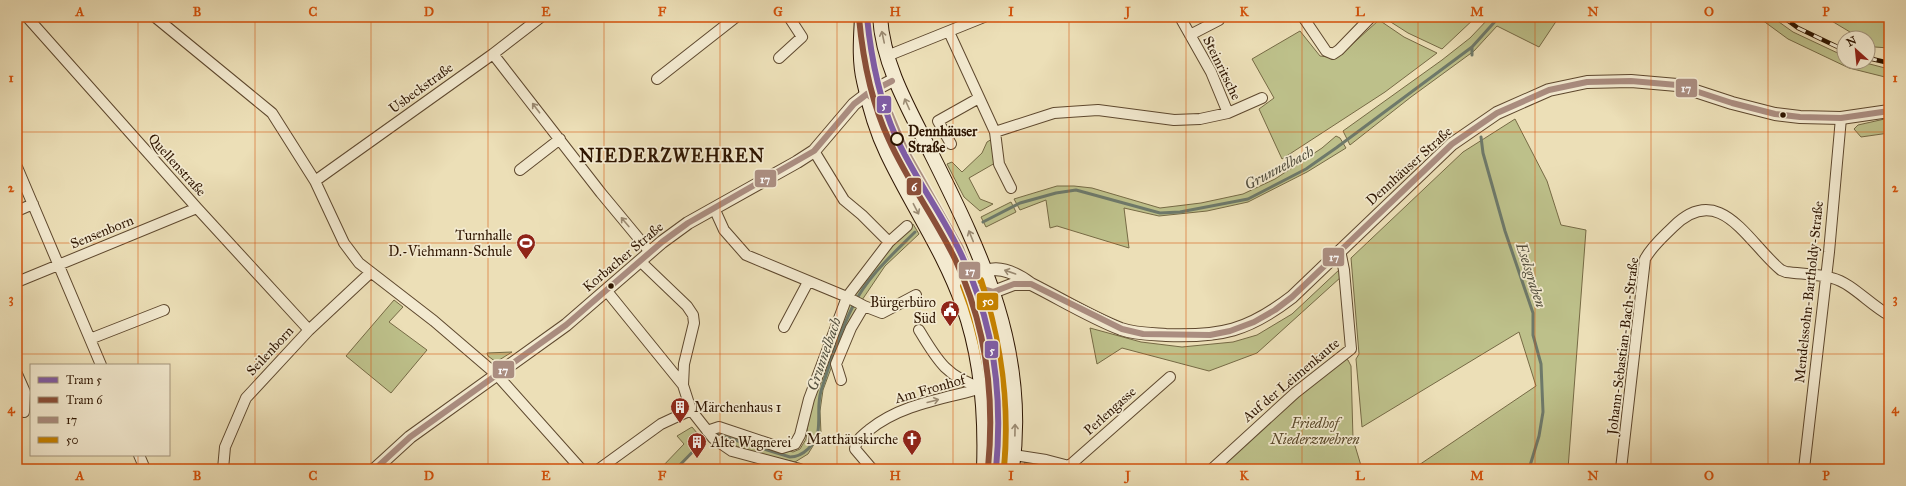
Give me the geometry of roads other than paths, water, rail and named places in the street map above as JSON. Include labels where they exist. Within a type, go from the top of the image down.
[{"type":"main road","points":[[862,17],[861,49],[863,80],[877,129],[887,153],[953,281],[963,305],[973,338],[983,388],[986,430],[984,469]]},
{"type":"main road","points":[[880,17],[887,56],[895,79],[965,221],[986,270],[1001,316],[1010,364],[1015,428],[1013,462]]},
{"type":"street","name":"Quellenstraße","points":[[27,17],[197,208],[309,330]]},
{"type":"street","points":[[155,17],[272,113],[315,180],[344,243],[359,263],[434,321],[497,375],[581,469]]},
{"type":"street","name":"Usbeckstraße","points":[[315,180],[493,54],[541,17]]},
{"type":"street","points":[[657,79],[736,17]]},
{"type":"street","points":[[779,58],[802,37],[789,17]]},
{"type":"street","points":[[887,56],[949,32],[964,21],[984,17]]},
{"type":"street","name":"Steinritsche","points":[[1180,17],[1210,72],[1228,113]]},
{"type":"street","points":[[1303,17],[1326,51],[1333,54],[1371,17]]},
{"type":"street","name":"Steinritsche","points":[[1190,35],[1219,20]]},
{"type":"street","points":[[949,32],[995,132],[999,164],[1011,188]]},
{"type":"street","points":[[493,54],[601,193],[650,252]]},
{"type":"street","name":"Korbacher Straße","points":[[374,469],[410,437],[566,325],[650,252],[688,223],[776,176],[814,150],[848,110],[867,94],[895,79]]},
{"type":"street","name":"Dennhäuser Straße","points":[[953,281],[986,270],[998,268],[1020,276],[1031,284],[1122,329],[1143,334],[1210,335],[1230,331],[1254,322],[1275,310],[1292,297],[1452,144],[1497,113],[1549,90],[1587,82],[1652,82],[1677,85],[1732,103],[1775,114],[1800,117],[1841,118],[1889,111]]},
{"type":"street","points":[[951,144],[938,121],[979,98]]},
{"type":"street","points":[[995,132],[1054,113],[1098,110],[1174,120],[1200,119],[1228,113],[1262,98]]},
{"type":"street","name":"Mendelssohn-Bartholdy-Straße","points":[[1804,469],[1829,252],[1841,118]]},
{"type":"street","points":[[520,170],[560,139]]},
{"type":"street","points":[[814,150],[844,200],[862,215],[889,242]]},
{"type":"street","points":[[17,167],[101,364]]},
{"type":"street","points":[[17,211],[33,204]]},
{"type":"street","name":"Sensenborn","points":[[17,282],[197,208]]},
{"type":"street","points":[[714,208],[724,230],[746,255],[808,282],[882,313],[916,295]]},
{"type":"street","name":"Johann-Sebastian-Bach-Straße","points":[[1621,469],[1645,259],[1656,243],[1681,219],[1694,211],[1706,209],[1717,211],[1736,224],[1781,270],[1786,272],[1833,278],[1854,290],[1877,309],[1889,315]]},
{"type":"street","points":[[710,434],[719,427],[782,448],[795,444],[800,435],[809,399],[848,298],[889,242],[907,226]]},
{"type":"street","name":"Auf der Leimenkaute","points":[[1212,469],[1295,392],[1351,349],[1344,270],[1340,250]]},
{"type":"street","points":[[640,261],[686,306],[693,315],[694,323],[684,364],[683,385],[691,410],[710,434],[732,451],[800,469]]},
{"type":"street","name":"Seilenborn","points":[[223,469],[225,447],[246,398],[309,330],[370,272]]},
{"type":"street","points":[[953,281],[993,292]]},
{"type":"street","points":[[784,327],[808,282]]},
{"type":"street","name":"Dennhäuser Straße","points":[[993,292],[1014,284],[1031,284]]},
{"type":"street","points":[[610,295],[683,385]]},
{"type":"street","points":[[841,380],[836,364],[862,305]]},
{"type":"street","points":[[90,339],[164,310]]},
{"type":"street","points":[[918,330],[936,360],[965,383],[983,388]]},
{"type":"street","points":[[17,374],[25,392],[24,412]]},
{"type":"street","name":"Perlengasse","points":[[1013,462],[1046,460],[1068,468],[1170,377]]},
{"type":"street","name":"Am Fronhof","points":[[872,469],[855,449],[856,444],[859,439],[883,419],[902,410],[983,388]]},
{"type":"street","points":[[598,469],[661,424],[691,410]]},
{"type":"street","points":[[139,456],[145,469]]},
{"type":"waterway","name":"Grunnelbach","points":[[983,222],[1020,203],[1056,193],[1076,190],[1160,213],[1180,212],[1248,199],[1306,169],[1336,148],[1472,47],[1499,17]]},
{"type":"waterway","name":"Grunnelbach","points":[[1472,47],[1472,55]]},
{"type":"waterway","name":"Eselsgraben","points":[[1481,137],[1483,153],[1505,231],[1533,313],[1533,335],[1541,364],[1543,412],[1539,436],[1529,469]]},
{"type":"waterway","name":"Grunnelbach","points":[[714,436],[718,435],[790,457],[800,455],[812,445],[818,431],[819,401],[821,391],[831,359],[853,306],[873,276],[889,257],[915,232]]},
{"type":"waterway","name":"Grunnelbach","points":[[676,469],[706,438],[709,437]]},
{"type":"railway","points":[[1783,17],[1798,28],[1836,46]]},
{"type":"railway","points":[[1876,60],[1889,63]]},
{"type":"tram line","name":"5","points":[[867,17],[871,48],[880,93],[890,123],[912,168],[962,256],[982,308],[989,334],[997,387],[998,442],[996,469]]},
{"type":"tram line","name":"6","points":[[859,18],[866,65],[877,111],[896,155],[955,259],[966,284],[974,309],[986,361],[989,388],[990,441],[988,468]]},
{"type":"place","name":"Dennhäuser Straße","points":[[897,139]]},
{"type":"place","name":"Turnhalle D.-Viehmann-Schule","points":[[526,260]]},
{"type":"place","name":"Bürgerbüro Süd","points":[[950,327]]},
{"type":"place","name":"Märchenhaus 1","points":[[680,424]]},
{"type":"place","name":"Matthäuskirche","points":[[912,456]]},
{"type":"place","name":"Alte Wagnerei","points":[[697,459]]},
{"type":"district","name":"NIEDERZWEHREN","points":[[672,156]]},
{"type":"park label","name":"Friedhof Niederzwehren","points":[[1315,432]]}]
